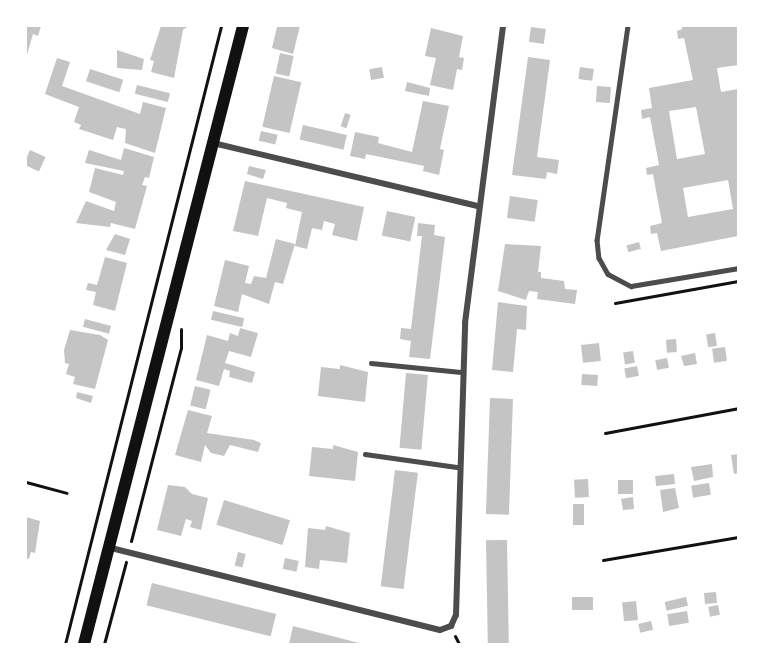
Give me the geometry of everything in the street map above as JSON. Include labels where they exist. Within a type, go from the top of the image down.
[{"type":"main road","points":[[84,645],[107,547],[243,26]]},
{"type":"street","points":[[107,547],[440,630],[451,626],[456,615],[461,372],[478,206],[503,26]]},
{"type":"street","points":[[212,143],[478,206]]},
{"type":"lane","points":[[628,26],[597,240],[599,258],[608,273],[631,286],[738,268]]},
{"type":"lane","points":[[371,363],[461,372]]},
{"type":"lane","points":[[365,454],[458,466]]},
{"type":"path","points":[[65,645],[221,26]]},
{"type":"path","points":[[615,303],[738,281]]},
{"type":"path","points":[[104,645],[181,348],[181,318]]},
{"type":"path","points":[[605,433],[738,408]]},
{"type":"path","points":[[26,482],[67,493]]},
{"type":"path","points":[[603,561],[738,537]]},
{"type":"building","points":[[26,26],[41,26],[38,36],[33,34],[26,58]]},
{"type":"building","points":[[161,26],[188,26],[183,30],[174,78],[151,72],[154,61],[150,60]]},
{"type":"building","points":[[273,26],[300,26],[293,54],[272,48],[277,27]]},
{"type":"building","points":[[682,26],[738,26],[738,65],[717,68],[721,92],[738,89],[738,236],[661,251],[657,233],[651,234],[650,226],[662,223],[653,174],[647,175],[646,168],[659,165],[650,117],[642,119],[641,110],[652,108],[649,88],[693,80],[684,38],[678,39],[677,31],[682,29]],"holes":[[[696,107],[705,154],[677,159],[669,111]],[[728,180],[733,209],[688,217],[683,188]]]},
{"type":"building","points":[[531,27],[546,29],[544,44],[529,42]]},
{"type":"building","points":[[431,28],[463,36],[459,57],[464,58],[462,70],[457,69],[453,90],[430,85],[436,58],[425,56]]},
{"type":"building","points":[[117,50],[144,59],[142,70],[117,68]]},
{"type":"building","points":[[280,53],[294,56],[289,76],[276,74]]},
{"type":"building","points":[[528,57],[550,60],[537,157],[559,160],[557,174],[547,172],[546,179],[512,175]]},
{"type":"building","points":[[57,58],[70,62],[62,86],[140,114],[143,102],[166,108],[155,153],[125,143],[126,129],[117,127],[113,140],[79,129],[81,125],[74,122],[79,107],[45,94]]},
{"type":"building","points":[[382,67],[384,78],[371,80],[369,69]]},
{"type":"building","points":[[580,67],[594,69],[592,81],[578,79]]},
{"type":"building","points":[[90,69],[123,80],[119,92],[86,81]]},
{"type":"building","points":[[274,76],[301,82],[290,133],[262,127]]},
{"type":"building","points":[[407,82],[430,88],[429,96],[405,91]]},
{"type":"building","points":[[137,85],[170,93],[168,102],[135,94]]},
{"type":"building","points":[[597,86],[611,87],[610,103],[596,102]]},
{"type":"building","points":[[423,101],[449,106],[440,149],[444,150],[439,175],[423,171],[424,166],[366,154],[365,159],[350,156],[355,132],[379,137],[378,143],[412,152]]},
{"type":"building","points":[[345,113],[351,115],[346,128],[341,126]]},
{"type":"building","points":[[303,125],[347,135],[343,150],[300,140]]},
{"type":"building","points":[[261,131],[278,135],[275,145],[259,141]]},
{"type":"building","points":[[124,148],[154,157],[149,178],[145,177],[142,185],[147,186],[135,229],[111,223],[110,227],[76,223],[86,201],[114,211],[116,202],[89,192],[95,168],[123,175],[124,171],[85,163],[89,150],[121,160]]},
{"type":"building","points":[[30,150],[46,157],[39,172],[26,166]]},
{"type":"building","points":[[249,166],[266,170],[263,179],[247,174]]},
{"type":"building","points":[[245,181],[364,207],[357,241],[332,235],[335,224],[324,221],[322,230],[312,228],[307,249],[295,246],[302,212],[286,208],[287,203],[267,198],[258,236],[233,231]]},
{"type":"building","points":[[510,196],[538,200],[535,222],[507,218]]},
{"type":"building","points":[[387,211],[415,217],[410,241],[382,235]]},
{"type":"building","points":[[418,223],[435,225],[434,235],[445,237],[430,359],[409,357],[411,341],[400,339],[401,328],[411,329],[422,236],[417,236]]},
{"type":"building","points":[[115,234],[130,239],[125,255],[106,250]]},
{"type":"building","points":[[276,239],[295,244],[283,284],[275,282],[269,304],[242,294],[238,312],[214,306],[225,260],[249,266],[245,283],[251,284],[254,276],[266,278]]},
{"type":"building","points":[[639,242],[641,249],[628,252],[627,246]]},
{"type":"building","points":[[505,244],[541,246],[538,272],[541,272],[541,278],[564,281],[565,289],[577,290],[575,304],[537,299],[538,292],[529,291],[526,300],[498,291]]},
{"type":"building","points":[[105,257],[127,263],[115,311],[93,305],[96,292],[86,290],[88,283],[97,285]]},
{"type":"building","points":[[498,302],[527,306],[526,330],[517,329],[513,372],[492,370]]},
{"type":"building","points":[[213,311],[244,318],[242,327],[211,320]]},
{"type":"building","points":[[85,319],[111,326],[109,334],[83,327]]},
{"type":"building","points":[[240,328],[258,333],[251,357],[229,351],[225,363],[255,372],[252,383],[229,377],[230,371],[224,369],[219,386],[196,380],[207,335],[228,341],[230,333],[238,336]]},
{"type":"building","points":[[70,330],[100,335],[108,340],[95,389],[73,384],[75,377],[66,374],[69,364],[65,363],[64,350]]},
{"type":"building","points":[[715,333],[717,346],[708,347],[706,334]]},
{"type":"building","points":[[676,339],[677,352],[667,353],[666,340]]},
{"type":"building","points":[[599,343],[601,361],[583,363],[581,345]]},
{"type":"building","points":[[725,347],[727,361],[714,363],[712,349]]},
{"type":"building","points":[[633,351],[635,363],[625,364],[623,353]]},
{"type":"building","points":[[695,353],[697,364],[684,366],[681,356]]},
{"type":"building","points":[[667,358],[669,368],[657,370],[655,360]]},
{"type":"building","points":[[340,365],[368,372],[365,402],[318,396],[321,367],[340,369]]},
{"type":"building","points":[[637,366],[639,376],[626,378],[624,368]]},
{"type":"building","points":[[406,373],[428,375],[421,450],[399,448]]},
{"type":"building","points":[[582,374],[598,375],[597,386],[581,385]]},
{"type":"building","points":[[195,386],[211,390],[206,409],[190,405]]},
{"type":"building","points":[[77,392],[93,396],[91,403],[76,398]]},
{"type":"building","points":[[490,398],[513,399],[509,515],[486,514]]},
{"type":"building","points":[[188,410],[212,416],[207,433],[254,440],[261,443],[258,452],[230,445],[224,456],[211,453],[205,445],[201,462],[175,455]]},
{"type":"building","points":[[333,445],[358,452],[355,481],[309,476],[312,447],[333,449]]},
{"type":"building","points":[[738,454],[738,473],[734,474],[731,455]]},
{"type":"building","points":[[712,464],[713,477],[694,481],[691,467]]},
{"type":"building","points":[[395,470],[418,473],[404,589],[381,586]]},
{"type":"building","points":[[674,474],[675,484],[656,486],[655,476]]},
{"type":"building","points":[[588,479],[589,497],[575,498],[574,480]]},
{"type":"building","points":[[618,480],[633,480],[633,494],[618,494]]},
{"type":"building","points":[[709,483],[711,495],[693,498],[691,486]]},
{"type":"building","points":[[168,485],[185,487],[192,494],[208,498],[201,530],[190,527],[192,521],[186,519],[181,536],[157,530]]},
{"type":"building","points":[[675,488],[679,508],[663,512],[660,490]]},
{"type":"building","points":[[633,497],[634,509],[623,510],[621,499]]},
{"type":"building","points":[[224,500],[290,520],[282,545],[216,525]]},
{"type":"building","points":[[573,504],[584,504],[584,525],[573,525]]},
{"type":"building","points":[[26,517],[40,521],[35,553],[31,552],[29,559],[26,558]]},
{"type":"building","points":[[326,526],[350,533],[347,563],[320,560],[319,569],[305,567],[308,528],[325,530]]},
{"type":"building","points":[[486,540],[507,540],[509,644],[488,644]]},
{"type":"building","points":[[238,552],[246,554],[242,568],[235,566]]},
{"type":"building","points":[[285,558],[299,561],[296,572],[283,569]]},
{"type":"building","points":[[152,583],[276,614],[271,636],[146,605]]},
{"type":"building","points":[[716,592],[717,603],[705,604],[704,593]]},
{"type":"building","points":[[572,597],[593,597],[593,610],[572,610]]},
{"type":"building","points":[[686,597],[688,606],[667,611],[665,602]]},
{"type":"building","points":[[636,601],[638,620],[624,621],[622,602]]},
{"type":"building","points":[[718,605],[720,615],[710,617],[708,607]]},
{"type":"building","points":[[687,611],[689,623],[669,626],[667,614]]},
{"type":"building","points":[[651,621],[653,630],[640,633],[638,624]]},
{"type":"building","points":[[293,626],[363,644],[289,644]]}]
